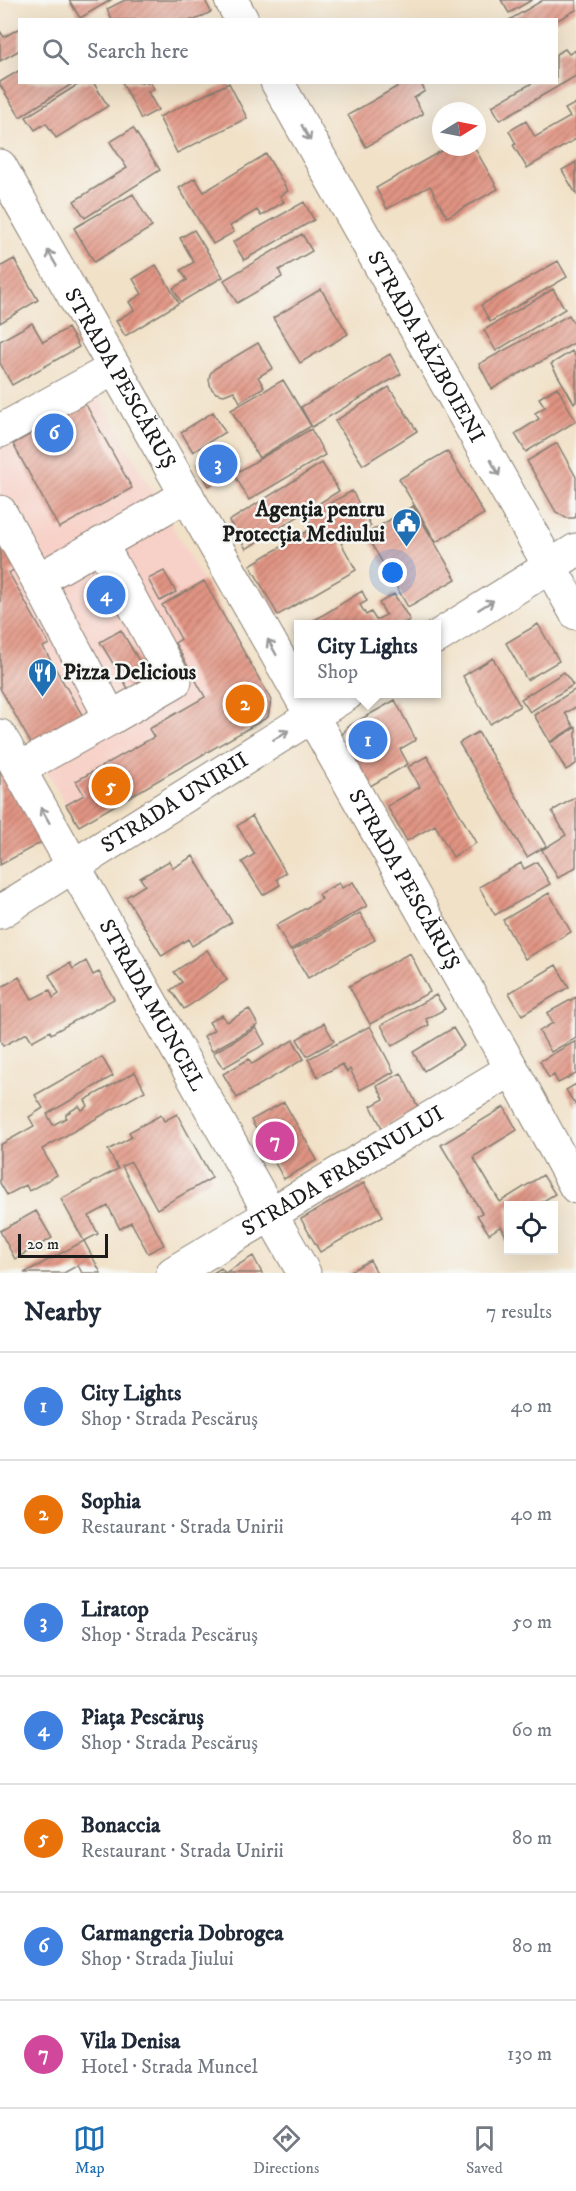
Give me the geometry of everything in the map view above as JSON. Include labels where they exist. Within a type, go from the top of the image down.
[{"type":"street","points":[[231,0],[241,18]]},
{"type":"street","name":"STRADA RĂZBOIENI","points":[[279,84],[563,558],[576,613]]},
{"type":"street","name":"STRADA PESCĂRUȘ","points":[[0,166],[294,688]]},
{"type":"street","points":[[0,431],[115,368]]},
{"type":"street","points":[[38,580],[187,495]]},
{"type":"street","points":[[0,512],[111,718]]},
{"type":"street","points":[[19,769],[175,681],[101,544]]},
{"type":"street","points":[[441,634],[563,558]]},
{"type":"street","name":"STRADA PESCĂRUȘ","points":[[299,698],[512,1069],[576,1187]]},
{"type":"street","name":"STRADA UNIRII","points":[[0,912],[339,698]]},
{"type":"street","name":"STRADA MUNCEL","points":[[0,736],[304,1273]]},
{"type":"street","name":"STRADA FRASINULUI","points":[[173,1273],[512,1069]]},
{"type":"shaded area","points":[[98,395],[223,616],[206,697],[154,737],[77,782],[84,795],[66,805],[0,688],[0,450]]},
{"type":"building","points":[[69,0],[111,0],[80,18]]},
{"type":"building","points":[[125,0],[205,0],[211,12],[199,18],[111,18],[107,9]]},
{"type":"building","points":[[501,0],[532,0],[509,13]]},
{"type":"building","points":[[543,0],[576,0],[576,10],[558,20],[558,18],[512,18]]},
{"type":"building","points":[[18,29],[18,51],[0,61],[0,31],[4,37]]},
{"type":"building","points":[[565,49],[569,54],[576,50],[576,76],[500,120],[492,106],[530,84],[558,84],[558,53]]},
{"type":"building","points":[[18,71],[18,84],[72,84],[20,117],[0,82]]},
{"type":"building","points":[[79,84],[94,84],[108,106],[56,138],[46,123],[35,130],[26,117]]},
{"type":"building","points":[[123,84],[151,84],[154,89],[148,92],[158,110],[141,119]]},
{"type":"building","points":[[230,84],[247,118],[177,153],[159,117]]},
{"type":"building","points":[[402,84],[421,84],[425,91],[414,98],[423,114],[366,147],[348,115]]},
{"type":"building","points":[[576,103],[576,139],[527,168],[513,145],[516,144],[509,131],[526,121],[535,137],[570,117],[565,109]]},
{"type":"building","points":[[133,128],[160,170],[85,218],[74,201],[127,168],[110,142]]},
{"type":"building","points":[[266,154],[288,191],[280,196],[284,202],[261,216],[257,210],[230,226],[234,232],[213,244],[179,188],[195,178],[204,192]]},
{"type":"building","points":[[432,156],[479,156],[498,189],[447,217],[430,186],[387,209],[376,188]]},
{"type":"building","points":[[576,162],[576,194],[562,170]]},
{"type":"building","points":[[133,194],[152,227],[94,262],[74,228]]},
{"type":"building","points":[[304,202],[314,220],[244,260],[233,242]]},
{"type":"building","points":[[194,230],[223,277],[181,302],[173,288],[187,280],[181,270],[194,262],[180,238]]},
{"type":"building","points":[[302,234],[312,251],[279,270],[282,277],[237,303],[224,280]]},
{"type":"building","points":[[14,259],[38,300],[0,323],[0,267]]},
{"type":"building","points":[[558,261],[567,277],[490,322],[481,305]]},
{"type":"building","points":[[156,265],[179,303],[125,336],[116,321],[134,310],[129,302],[142,294],[133,279]]},
{"type":"building","points":[[321,289],[348,334],[300,363],[273,318]]},
{"type":"building","points":[[553,289],[565,309],[496,351],[484,330]]},
{"type":"building","points":[[569,315],[576,328],[576,342],[492,389],[479,364]]},
{"type":"building","points":[[32,323],[43,342],[68,328],[79,347],[12,385],[0,363],[0,341]]},
{"type":"building","points":[[258,343],[273,368],[258,377],[264,387],[240,402],[234,391],[224,395],[216,393],[211,388],[209,380],[214,369]]},
{"type":"building","points":[[572,351],[576,358],[576,402],[574,403],[551,364]]},
{"type":"building","points":[[390,354],[401,374],[312,427],[301,407]]},
{"type":"building","points":[[283,380],[311,426],[259,458],[231,410]]},
{"type":"building","points":[[389,387],[417,431],[363,465],[335,421]]},
{"type":"building","points":[[557,387],[576,421],[526,452],[515,434],[539,419],[535,413],[545,407],[539,398]]},
{"type":"building","points":[[85,403],[132,488],[59,528],[13,444]]},
{"type":"building","points":[[213,412],[225,432],[193,452],[181,432]]},
{"type":"building","points":[[311,429],[325,455],[249,500],[234,474]]},
{"type":"building","points":[[557,443],[576,477],[576,517],[574,518],[566,518],[556,512],[527,461]]},
{"type":"building","points":[[223,449],[236,471],[209,486],[197,464]]},
{"type":"building","points":[[447,451],[484,514],[436,542],[399,479]]},
{"type":"building","points":[[322,463],[339,491],[246,549],[229,521]]},
{"type":"building","points":[[352,491],[371,526],[341,543],[356,570],[278,615],[250,565],[313,528],[307,516]]},
{"type":"building","points":[[413,506],[456,579],[408,607],[366,534]]},
{"type":"building","points":[[0,528],[21,565],[9,573],[49,644],[43,647],[85,720],[34,749],[0,688]]},
{"type":"building","points":[[164,571],[176,592],[160,601],[148,579]]},
{"type":"building","points":[[204,581],[271,700],[268,717],[79,826],[66,805],[84,795],[76,781],[154,737],[149,729],[205,697],[175,643],[181,639],[162,605]]},
{"type":"building","points":[[362,591],[367,601],[360,605],[366,615],[371,612],[376,620],[315,620]]},
{"type":"building","points":[[394,594],[410,620],[376,620],[386,615],[379,603]]},
{"type":"building","points":[[538,624],[559,661],[527,680],[506,643]]},
{"type":"building","points":[[121,630],[149,678],[129,690],[100,642]]},
{"type":"building","points":[[493,658],[520,706],[490,724],[463,676]]},
{"type":"building","points":[[564,672],[573,685],[530,712],[521,699]]},
{"type":"building","points":[[576,689],[576,707],[565,713],[574,727],[550,742],[534,715]]},
{"type":"building","points":[[395,700],[416,740],[400,749],[408,764],[367,788],[341,741],[342,735],[347,727]]},
{"type":"building","points":[[576,727],[576,764],[566,770],[550,743]]},
{"type":"building","points":[[478,732],[546,846],[527,857],[459,743]]},
{"type":"building","points":[[427,756],[476,843],[453,857],[435,825],[407,841],[387,806],[420,787],[408,767]]},
{"type":"building","points":[[0,769],[42,842],[0,865]]},
{"type":"building","points":[[576,797],[576,867],[558,878],[542,850],[566,835],[552,811]]},
{"type":"building","points":[[252,816],[286,873],[277,879],[280,885],[263,895],[242,862],[255,854],[237,826]]},
{"type":"building","points":[[193,856],[232,922],[192,946],[188,939],[162,956],[126,897],[145,885],[140,878],[169,861],[173,868]]},
{"type":"building","points":[[537,862],[550,884],[495,915],[479,887],[521,863],[524,869]]},
{"type":"building","points":[[353,882],[367,906],[290,950],[276,925],[322,899],[319,894],[339,883],[342,888]]},
{"type":"building","points":[[549,893],[571,932],[525,959],[503,920]]},
{"type":"building","points":[[360,913],[375,940],[308,978],[292,951]]},
{"type":"building","points":[[207,950],[227,980],[184,1009],[171,990],[182,982],[174,972]]},
{"type":"building","points":[[410,953],[430,992],[370,1024],[349,986]]},
{"type":"building","points":[[86,961],[93,975],[99,972],[114,999],[51,1034],[50,1031],[32,1041],[27,1033],[3,1046],[0,1040],[0,988],[19,977],[32,999],[50,990],[53,998],[59,994],[49,975],[70,963],[73,969]]},
{"type":"building","points":[[556,965],[569,987],[522,1015],[509,993]]},
{"type":"building","points":[[436,995],[445,1009],[426,1019],[429,1025],[392,1046],[381,1025]]},
{"type":"building","points":[[576,997],[576,1038],[551,1052],[539,1031],[553,1023],[547,1013]]},
{"type":"building","points":[[249,1009],[258,1025],[212,1051],[204,1036],[214,1030],[209,1022],[222,1015],[227,1022]]},
{"type":"building","points":[[324,1023],[334,1041],[307,1056],[297,1039]]},
{"type":"building","points":[[370,1026],[394,1072],[360,1090],[350,1069],[347,1072],[342,1064],[318,1077],[308,1059]]},
{"type":"building","points":[[256,1028],[265,1044],[223,1068],[213,1053]]},
{"type":"building","points":[[453,1028],[464,1046],[424,1071],[413,1052]]},
{"type":"building","points":[[293,1040],[304,1059],[237,1098],[223,1074],[249,1059],[252,1064]]},
{"type":"building","points":[[576,1041],[576,1074],[558,1083],[554,1075],[549,1078],[540,1061]]},
{"type":"building","points":[[102,1057],[113,1076],[47,1114],[53,1125],[66,1118],[66,1114],[79,1106],[82,1110],[88,1106],[85,1100],[135,1072],[145,1091],[42,1149],[57,1175],[29,1191],[26,1185],[7,1195],[0,1183],[0,1145],[34,1126],[29,1117],[43,1108],[35,1095]]},
{"type":"building","points":[[401,1073],[419,1109],[382,1128],[371,1106],[384,1099],[377,1086]]},
{"type":"building","points":[[576,1084],[576,1106],[566,1090]]},
{"type":"building","points":[[284,1102],[317,1160],[284,1179],[251,1120]]},
{"type":"building","points":[[504,1107],[517,1130],[473,1157],[500,1202],[543,1175],[555,1194],[543,1201],[504,1201],[504,1232],[501,1226],[489,1234],[477,1215],[482,1213],[441,1145]]},
{"type":"building","points":[[177,1114],[212,1178],[157,1209],[131,1162],[122,1166],[164,1245],[148,1253],[131,1222],[120,1229],[108,1206],[89,1216],[98,1234],[84,1241],[61,1199],[118,1169],[108,1150],[132,1137],[129,1132],[161,1115],[164,1121]]},
{"type":"building","points":[[364,1183],[383,1216],[320,1252],[301,1219]]},
{"type":"building","points":[[36,1211],[52,1238],[15,1259],[0,1231]]},
{"type":"building","points":[[84,1241],[101,1273],[82,1273],[78,1265],[64,1273],[24,1273]]},
{"type":"building","points":[[253,1256],[262,1273],[225,1273]]},
{"type":"building","points":[[370,1260],[377,1273],[347,1273]]},
{"type":"building","points":[[221,1268],[225,1273],[213,1273]]},
{"type":"place","name":"Carmangeria Dobrogea","points":[[54,433]]},
{"type":"place","name":"Liratop","points":[[218,464]]},
{"type":"place","name":"Agenția pentru Protecția Mediului","points":[[406,548]]},
{"type":"place","name":"Piața Pescăruș","points":[[106,595]]},
{"type":"place","name":"Pizza Delicious","points":[[42,698]]},
{"type":"place","name":"Sophia","points":[[245,704]]},
{"type":"place","name":"City Lights","points":[[368,740]]},
{"type":"place","name":"Bonaccia","points":[[111,786]]},
{"type":"place","name":"Vila Denisa","points":[[275,1141]]}]
